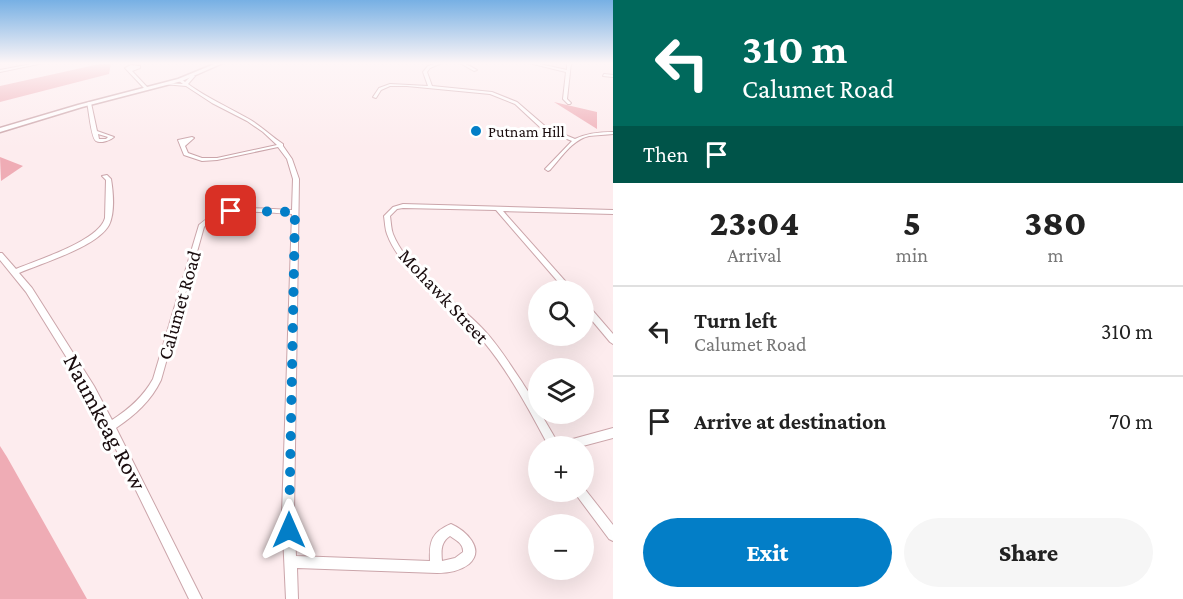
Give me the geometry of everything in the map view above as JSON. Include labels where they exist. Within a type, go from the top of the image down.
[{"type":"main road","points":[[0,130],[89,103],[139,91]]},
{"type":"street","points":[[192,91],[265,130],[281,145],[293,165],[296,180],[288,514],[292,599]]},
{"type":"street","points":[[375,97],[377,91]]},
{"type":"street","points":[[481,91],[505,97],[526,109],[544,128],[573,140]]},
{"type":"street","points":[[566,91],[565,99],[570,104]]},
{"type":"street","points":[[89,103],[94,119],[94,132]]},
{"type":"street","points":[[548,169],[573,140],[588,135],[613,133]]},
{"type":"street","points":[[183,146],[189,156],[209,160],[281,145]]},
{"type":"street","points":[[16,272],[84,242],[101,231],[107,222],[109,180],[105,176]]},
{"type":"street","name":"Mohawk Street","points":[[548,436],[488,340],[410,264],[392,237],[386,223],[390,211],[403,206],[613,212]]},
{"type":"street","points":[[498,209],[560,280]]},
{"type":"street","name":"Calumet Road","points":[[111,426],[135,410],[150,394],[157,380],[201,226],[206,219],[231,211],[295,212]]},
{"type":"street","name":"Naumkeag Row","points":[[0,255],[16,272],[91,389],[196,599]]},
{"type":"street","points":[[594,318],[613,340]]},
{"type":"street","points":[[594,438],[613,433]]},
{"type":"street","points":[[588,502],[613,535]]},
{"type":"street","points":[[290,562],[437,567]]},
{"type":"shaded area","points":[[0,91],[43,91],[0,102]]},
{"type":"shaded area","points":[[554,102],[597,112],[597,129]]},
{"type":"shaded area","points":[[0,157],[23,166],[1,181]]},
{"type":"shaded area","points":[[0,446],[7,457],[87,599],[0,599]]},
{"type":"place","name":"Putnam Hill","points":[[476,131]]},
{"type":"route","points":[[231,211],[295,212],[289,530]]}]
